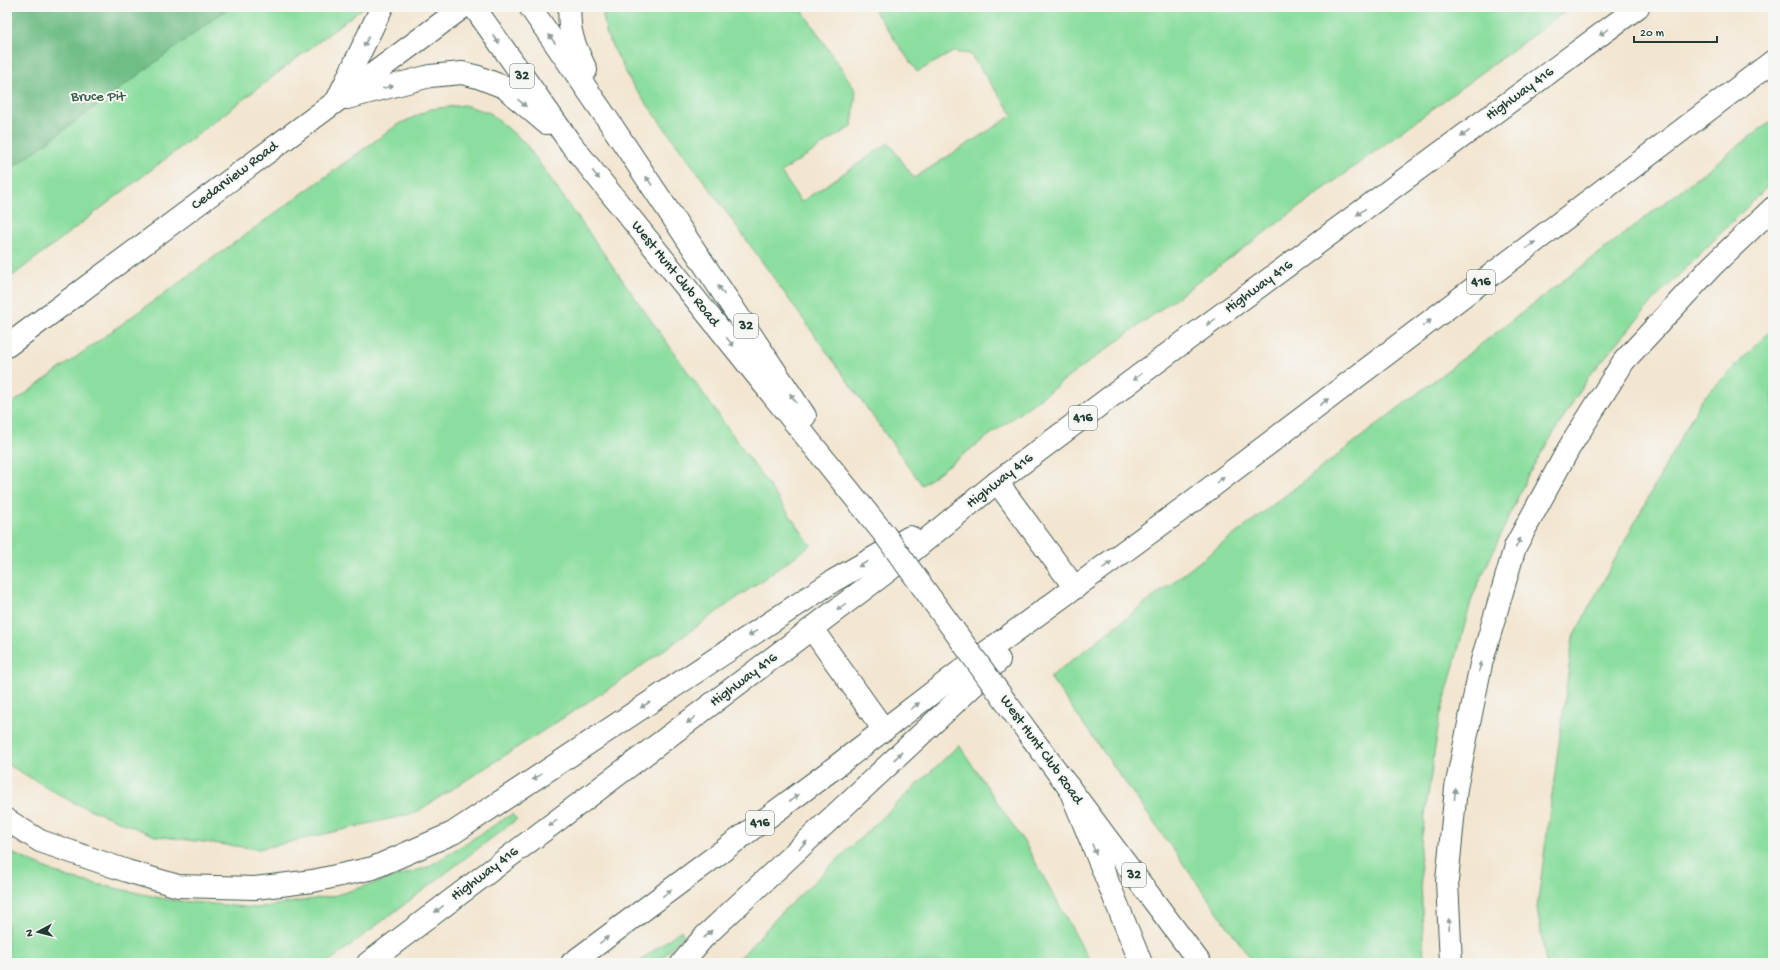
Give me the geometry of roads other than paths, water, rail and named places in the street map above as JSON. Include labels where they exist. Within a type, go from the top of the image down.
[{"type":"main road","points":[[337,100],[382,7]]},
{"type":"main road","name":"Cedarview Road","points":[[7,346],[463,7]]},
{"type":"main road","name":"West Hunt Club Road","points":[[474,7],[571,144],[885,535]]},
{"type":"main road","name":"West Hunt Club Road","points":[[530,7],[606,117],[885,535],[1029,734],[1200,963]]},
{"type":"main road","points":[[570,7],[569,16],[572,40],[606,117]]},
{"type":"main road","name":"Highway 416","points":[[368,963],[888,571],[997,482],[1638,7]]},
{"type":"main road","name":"416","points":[[572,963],[962,670],[1189,504],[1773,61]]},
{"type":"main road","points":[[337,100],[430,76],[462,73],[478,77],[504,87],[571,144]]},
{"type":"main road","points":[[1451,963],[1447,881],[1456,788],[1481,664],[1515,547],[1569,448],[1624,361],[1712,266],[1773,208]]},
{"type":"main road","points":[[997,482],[1075,588]]},
{"type":"main road","points":[[7,820],[40,841],[128,872],[178,886],[255,888],[314,881],[374,868],[452,833],[833,580],[970,504]]},
{"type":"main road","points":[[682,963],[703,938],[974,685],[1055,603]]},
{"type":"main road","points":[[812,629],[884,730]]},
{"type":"main road","points":[[1069,787],[1141,963]]},
{"type":"park label","name":"Bruce Pit","points":[[98,97]]}]
